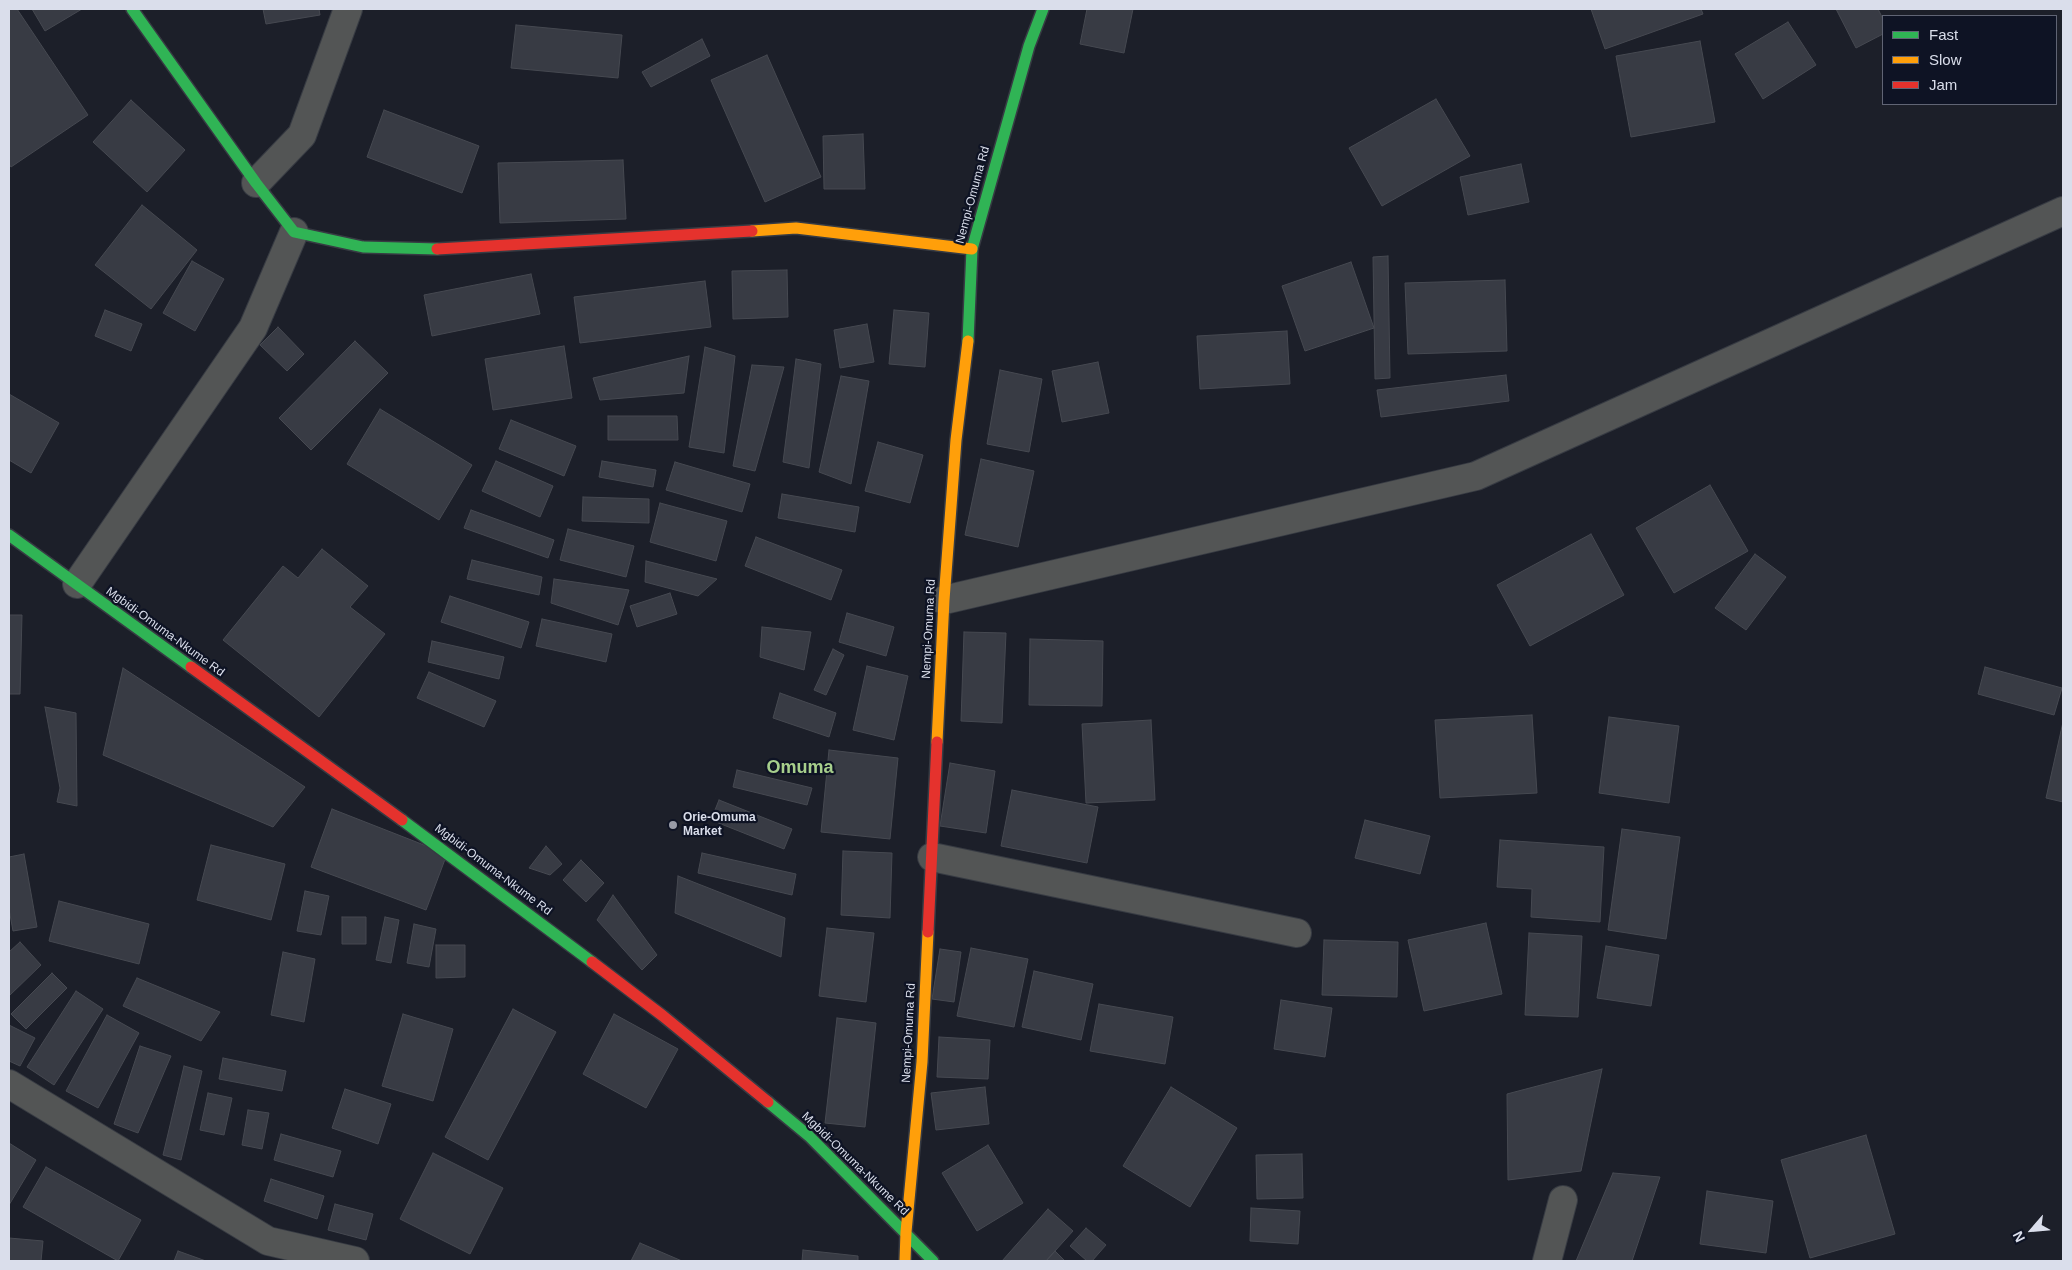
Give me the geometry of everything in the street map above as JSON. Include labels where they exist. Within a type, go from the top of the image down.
[{"type":"street","points":[[132,9],[256,183],[294,232],[363,247],[428,250],[796,228],[972,249]]},
{"type":"street","points":[[256,183],[302,135],[348,9]]},
{"type":"street","name":"Nempi-Omuma Rd","points":[[905,1261],[922,1062],[944,600],[956,440],[970,320],[972,249],[1030,46],[1043,9]]},
{"type":"street","points":[[944,600],[1476,476],[2063,211]]},
{"type":"street","points":[[76,584],[253,328],[294,232]]},
{"type":"street","name":"Mgbidi-Omuma-Nkume Rd","points":[[9,535],[470,869],[663,1016],[809,1136],[933,1261]]},
{"type":"street","points":[[932,857],[1297,933]]},
{"type":"street","points":[[9,1084],[268,1241],[355,1261]]},
{"type":"street","points":[[1546,1261],[1563,1200]]},
{"type":"building","points":[[9,9],[17,9],[88,115],[11,167],[9,164]]},
{"type":"building","points":[[32,9],[82,9],[45,31]]},
{"type":"building","points":[[263,9],[319,9],[320,15],[266,24]]},
{"type":"building","points":[[1087,9],[1133,9],[1124,53],[1080,44]]},
{"type":"building","points":[[1591,9],[1701,9],[1703,14],[1605,49]]},
{"type":"building","points":[[1836,9],[1878,9],[1882,17],[1882,35],[1856,48]]},
{"type":"building","points":[[1788,22],[1816,65],[1763,99],[1735,54]]},
{"type":"building","points":[[516,25],[622,35],[618,78],[511,68]]},
{"type":"building","points":[[702,39],[710,56],[651,87],[642,72]]},
{"type":"building","points":[[1700,41],[1715,122],[1631,137],[1616,56]]},
{"type":"building","points":[[767,55],[821,177],[765,202],[711,80]]},
{"type":"building","points":[[1436,99],[1470,156],[1382,206],[1349,148]]},
{"type":"building","points":[[131,100],[185,150],[147,192],[93,142]]},
{"type":"building","points":[[384,110],[479,146],[462,193],[367,157]]},
{"type":"building","points":[[863,134],[865,189],[824,189],[823,136]]},
{"type":"building","points":[[623,160],[626,219],[500,223],[498,163]]},
{"type":"building","points":[[1521,164],[1529,202],[1468,215],[1460,177]]},
{"type":"building","points":[[142,205],[197,250],[151,309],[95,265]]},
{"type":"building","points":[[1388,256],[1390,378],[1375,379],[1373,257]]},
{"type":"building","points":[[192,261],[224,279],[195,331],[163,313]]},
{"type":"building","points":[[1351,262],[1374,328],[1305,351],[1282,286]]},
{"type":"building","points":[[787,270],[788,317],[733,319],[732,271]]},
{"type":"building","points":[[531,274],[540,314],[432,336],[424,295]]},
{"type":"building","points":[[1505,280],[1507,351],[1408,354],[1405,283]]},
{"type":"building","points":[[705,281],[711,327],[580,343],[574,297]]},
{"type":"building","points":[[105,310],[142,324],[131,351],[95,336]]},
{"type":"building","points":[[894,310],[929,313],[925,367],[889,364]]},
{"type":"building","points":[[867,324],[874,362],[840,368],[834,330]]},
{"type":"building","points":[[278,327],[304,354],[287,371],[260,345]]},
{"type":"building","points":[[1287,331],[1290,384],[1200,389],[1197,336]]},
{"type":"building","points":[[355,341],[388,373],[311,450],[279,418]]},
{"type":"building","points":[[564,346],[572,398],[493,410],[485,359]]},
{"type":"building","points":[[705,347],[735,356],[724,453],[689,447]]},
{"type":"building","points":[[689,356],[684,393],[600,400],[593,378]]},
{"type":"building","points":[[796,359],[821,364],[809,468],[783,462]]},
{"type":"building","points":[[1098,362],[1109,413],[1062,422],[1052,371]]},
{"type":"building","points":[[752,365],[784,367],[755,471],[733,466]]},
{"type":"building","points":[[1000,370],[1042,379],[1029,452],[987,444]]},
{"type":"building","points":[[1506,375],[1509,401],[1381,417],[1377,390]]},
{"type":"building","points":[[841,376],[869,381],[851,484],[819,472]]},
{"type":"building","points":[[9,394],[59,423],[31,473],[9,460]]},
{"type":"building","points":[[380,409],[472,465],[439,520],[347,464]]},
{"type":"building","points":[[608,416],[677,416],[678,440],[608,440]]},
{"type":"building","points":[[511,420],[576,446],[564,476],[499,449]]},
{"type":"building","points":[[878,442],[923,455],[910,503],[865,491]]},
{"type":"building","points":[[981,459],[1034,471],[1018,547],[965,535]]},
{"type":"building","points":[[496,461],[553,486],[540,517],[482,491]]},
{"type":"building","points":[[602,461],[656,470],[653,487],[599,477]]},
{"type":"building","points":[[675,462],[750,484],[742,512],[666,490]]},
{"type":"building","points":[[1710,485],[1748,551],[1674,593],[1636,528]]},
{"type":"building","points":[[782,494],[859,507],[855,532],[778,518]]},
{"type":"building","points":[[583,497],[649,499],[649,523],[582,521]]},
{"type":"building","points":[[660,503],[727,521],[716,561],[650,542]]},
{"type":"building","points":[[471,510],[554,540],[548,558],[464,528]]},
{"type":"building","points":[[568,529],[634,546],[626,577],[560,560]]},
{"type":"building","points":[[1591,534],[1624,595],[1530,646],[1497,585]]},
{"type":"building","points":[[756,537],[842,570],[831,600],[745,566]]},
{"type":"building","points":[[322,549],[368,586],[350,607],[385,634],[319,717],[223,640],[283,566],[298,578]]},
{"type":"building","points":[[1755,554],[1786,577],[1746,630],[1715,608]]},
{"type":"building","points":[[472,560],[542,577],[539,595],[467,579]]},
{"type":"building","points":[[646,561],[717,579],[698,596],[645,582]]},
{"type":"building","points":[[554,579],[629,590],[618,625],[551,603]]},
{"type":"building","points":[[670,593],[677,614],[637,627],[630,606]]},
{"type":"building","points":[[450,596],[529,622],[521,648],[441,622]]},
{"type":"building","points":[[847,613],[894,627],[886,656],[839,642]]},
{"type":"building","points":[[9,615],[22,615],[20,694],[9,694]]},
{"type":"building","points":[[542,619],[612,634],[606,662],[536,646]]},
{"type":"building","points":[[762,627],[811,632],[804,670],[760,657]]},
{"type":"building","points":[[964,632],[1006,633],[1002,723],[961,721]]},
{"type":"building","points":[[1030,639],[1103,641],[1102,706],[1029,705]]},
{"type":"building","points":[[432,641],[504,657],[499,679],[428,662]]},
{"type":"building","points":[[833,649],[844,655],[826,695],[814,690]]},
{"type":"building","points":[[867,666],[908,676],[894,740],[853,730]]},
{"type":"building","points":[[1985,667],[2062,688],[2054,715],[1978,694]]},
{"type":"building","points":[[123,668],[305,787],[273,827],[103,755]]},
{"type":"building","points":[[429,672],[496,701],[484,727],[417,698]]},
{"type":"building","points":[[780,693],[836,713],[829,737],[773,718]]},
{"type":"building","points":[[45,707],[76,713],[77,806],[57,802],[60,788]]},
{"type":"building","points":[[1532,715],[1537,793],[1440,798],[1435,720]]},
{"type":"building","points":[[1609,717],[1679,726],[1669,803],[1599,793]]},
{"type":"building","points":[[1151,720],[1155,800],[1086,803],[1082,724]]},
{"type":"building","points":[[2063,722],[2063,802],[2046,798]]},
{"type":"building","points":[[829,750],[898,758],[890,839],[821,832]]},
{"type":"building","points":[[950,763],[995,771],[986,833],[940,826]]},
{"type":"building","points":[[737,770],[812,788],[807,805],[733,787]]},
{"type":"building","points":[[1012,790],[1098,807],[1087,863],[1001,846]]},
{"type":"building","points":[[719,800],[792,829],[784,849],[711,820]]},
{"type":"building","points":[[332,809],[447,854],[426,910],[311,867]]},
{"type":"building","points":[[1365,820],[1430,836],[1420,874],[1355,858]]},
{"type":"building","points":[[1622,829],[1680,837],[1666,939],[1608,930]]},
{"type":"building","points":[[1500,840],[1604,847],[1600,922],[1531,917],[1532,889],[1497,887]]},
{"type":"building","points":[[211,845],[285,864],[271,920],[197,900]]},
{"type":"building","points":[[546,846],[562,864],[550,875],[529,868]]},
{"type":"building","points":[[843,851],[892,853],[890,918],[841,915]]},
{"type":"building","points":[[702,853],[796,874],[792,895],[698,873]]},
{"type":"building","points":[[24,854],[37,927],[13,931],[9,909],[9,857]]},
{"type":"building","points":[[581,860],[604,883],[586,902],[563,880]]},
{"type":"building","points":[[678,876],[785,918],[781,957],[675,913]]},
{"type":"building","points":[[305,891],[329,896],[321,935],[297,931]]},
{"type":"building","points":[[613,895],[657,955],[642,970],[597,920]]},
{"type":"building","points":[[59,901],[149,924],[139,964],[49,941]]},
{"type":"building","points":[[342,917],[366,917],[366,944],[342,944]]},
{"type":"building","points":[[385,917],[399,920],[391,963],[376,960]]},
{"type":"building","points":[[1486,923],[1502,994],[1424,1011],[1408,940]]},
{"type":"building","points":[[414,924],[436,929],[429,967],[407,963]]},
{"type":"building","points":[[827,928],[874,933],[866,1002],[819,996]]},
{"type":"building","points":[[1529,933],[1582,936],[1578,1017],[1525,1015]]},
{"type":"building","points":[[1324,940],[1398,942],[1397,997],[1322,995]]},
{"type":"building","points":[[20,942],[41,965],[9,996],[9,952]]},
{"type":"building","points":[[436,945],[465,945],[465,977],[436,978]]},
{"type":"building","points":[[1606,946],[1659,955],[1651,1006],[1597,998]]},
{"type":"building","points":[[971,948],[1028,959],[1014,1027],[957,1016]]},
{"type":"building","points":[[940,949],[961,952],[954,1002],[932,999]]},
{"type":"building","points":[[283,952],[315,959],[304,1022],[271,1015]]},
{"type":"building","points":[[1034,971],[1093,984],[1081,1040],[1022,1027]]},
{"type":"building","points":[[52,973],[67,988],[26,1029],[11,1014]]},
{"type":"building","points":[[137,978],[220,1012],[201,1041],[123,1006]]},
{"type":"building","points":[[76,991],[103,1009],[54,1085],[27,1067]]},
{"type":"building","points":[[1281,1000],[1332,1008],[1325,1057],[1274,1049]]},
{"type":"building","points":[[1099,1004],[1173,1017],[1165,1064],[1090,1051]]},
{"type":"building","points":[[513,1009],[556,1032],[488,1160],[445,1137]]},
{"type":"building","points":[[403,1014],[453,1029],[433,1101],[382,1086]]},
{"type":"building","points":[[614,1014],[678,1049],[646,1108],[583,1074]]},
{"type":"building","points":[[107,1015],[139,1033],[98,1108],[66,1091]]},
{"type":"building","points":[[837,1018],[876,1023],[865,1127],[825,1123]]},
{"type":"building","points":[[9,1025],[35,1038],[20,1066],[9,1061]]},
{"type":"building","points":[[939,1037],[990,1040],[988,1079],[937,1077]]},
{"type":"building","points":[[140,1046],[171,1056],[138,1133],[114,1124]]},
{"type":"building","points":[[223,1058],[286,1071],[282,1091],[219,1079]]},
{"type":"building","points":[[184,1066],[202,1071],[181,1160],[163,1155]]},
{"type":"building","points":[[1602,1069],[1581,1171],[1508,1180],[1507,1094]]},
{"type":"building","points":[[985,1087],[989,1124],[936,1130],[931,1093]]},
{"type":"building","points":[[1171,1087],[1237,1128],[1190,1207],[1123,1166]]},
{"type":"building","points":[[345,1089],[391,1104],[378,1144],[332,1128]]},
{"type":"building","points":[[208,1093],[232,1098],[224,1135],[200,1130]]},
{"type":"building","points":[[248,1110],[269,1113],[262,1149],[242,1145]]},
{"type":"building","points":[[281,1134],[341,1151],[333,1177],[274,1160]]},
{"type":"building","points":[[1866,1135],[1895,1234],[1810,1258],[1781,1160]]},
{"type":"building","points":[[9,1143],[36,1160],[9,1205]]},
{"type":"building","points":[[988,1145],[1023,1203],[977,1231],[942,1173]]},
{"type":"building","points":[[433,1153],[503,1188],[470,1254],[400,1219]]},
{"type":"building","points":[[1302,1154],[1303,1198],[1257,1199],[1256,1155]]},
{"type":"building","points":[[46,1167],[141,1220],[118,1261],[23,1207]]},
{"type":"building","points":[[1613,1173],[1660,1177],[1632,1261],[1576,1261]]},
{"type":"building","points":[[271,1179],[324,1196],[317,1219],[264,1201]]},
{"type":"building","points":[[1707,1191],[1773,1201],[1766,1253],[1700,1244]]},
{"type":"building","points":[[335,1204],[373,1214],[366,1240],[328,1230]]},
{"type":"building","points":[[1251,1208],[1300,1211],[1298,1244],[1250,1241]]},
{"type":"building","points":[[1048,1209],[1073,1231],[1046,1261],[1002,1261]]},
{"type":"building","points":[[1086,1228],[1106,1245],[1092,1261],[1087,1261],[1070,1246]]},
{"type":"building","points":[[9,1238],[43,1241],[41,1261],[9,1261]]},
{"type":"building","points":[[640,1243],[682,1261],[631,1261]]},
{"type":"building","points":[[803,1250],[858,1256],[858,1261],[802,1261]]},
{"type":"building","points":[[178,1251],[206,1261],[174,1261]]},
{"type":"building","points":[[1055,1251],[1065,1261],[1046,1261]]},
{"type":"traffic: fast","points":[[132,9],[256,183],[294,232],[363,247],[437,249]]},
{"type":"traffic: fast","points":[[968,341],[972,249],[1029,46],[1043,9]]},
{"type":"traffic: fast","points":[[9,535],[191,667]]},
{"type":"traffic: fast","points":[[402,820],[592,962]]},
{"type":"traffic: fast","points":[[768,1102],[809,1136],[933,1261]]},
{"type":"traffic: slow","points":[[752,231],[796,228],[972,249]]},
{"type":"traffic: slow","points":[[937,742],[944,600],[956,440],[968,341]]},
{"type":"traffic: slow","points":[[905,1261],[922,1062],[928,932]]},
{"type":"traffic: jam","points":[[437,249],[752,231]]},
{"type":"traffic: jam","points":[[191,667],[402,820]]},
{"type":"traffic: jam","points":[[928,932],[937,742]]},
{"type":"traffic: jam","points":[[592,962],[663,1016],[768,1102]]},
{"type":"place","name":"Orie-Omuma Market","points":[[673,825]]},
{"type":"district","name":"Omuma","points":[[800,768]]}]
